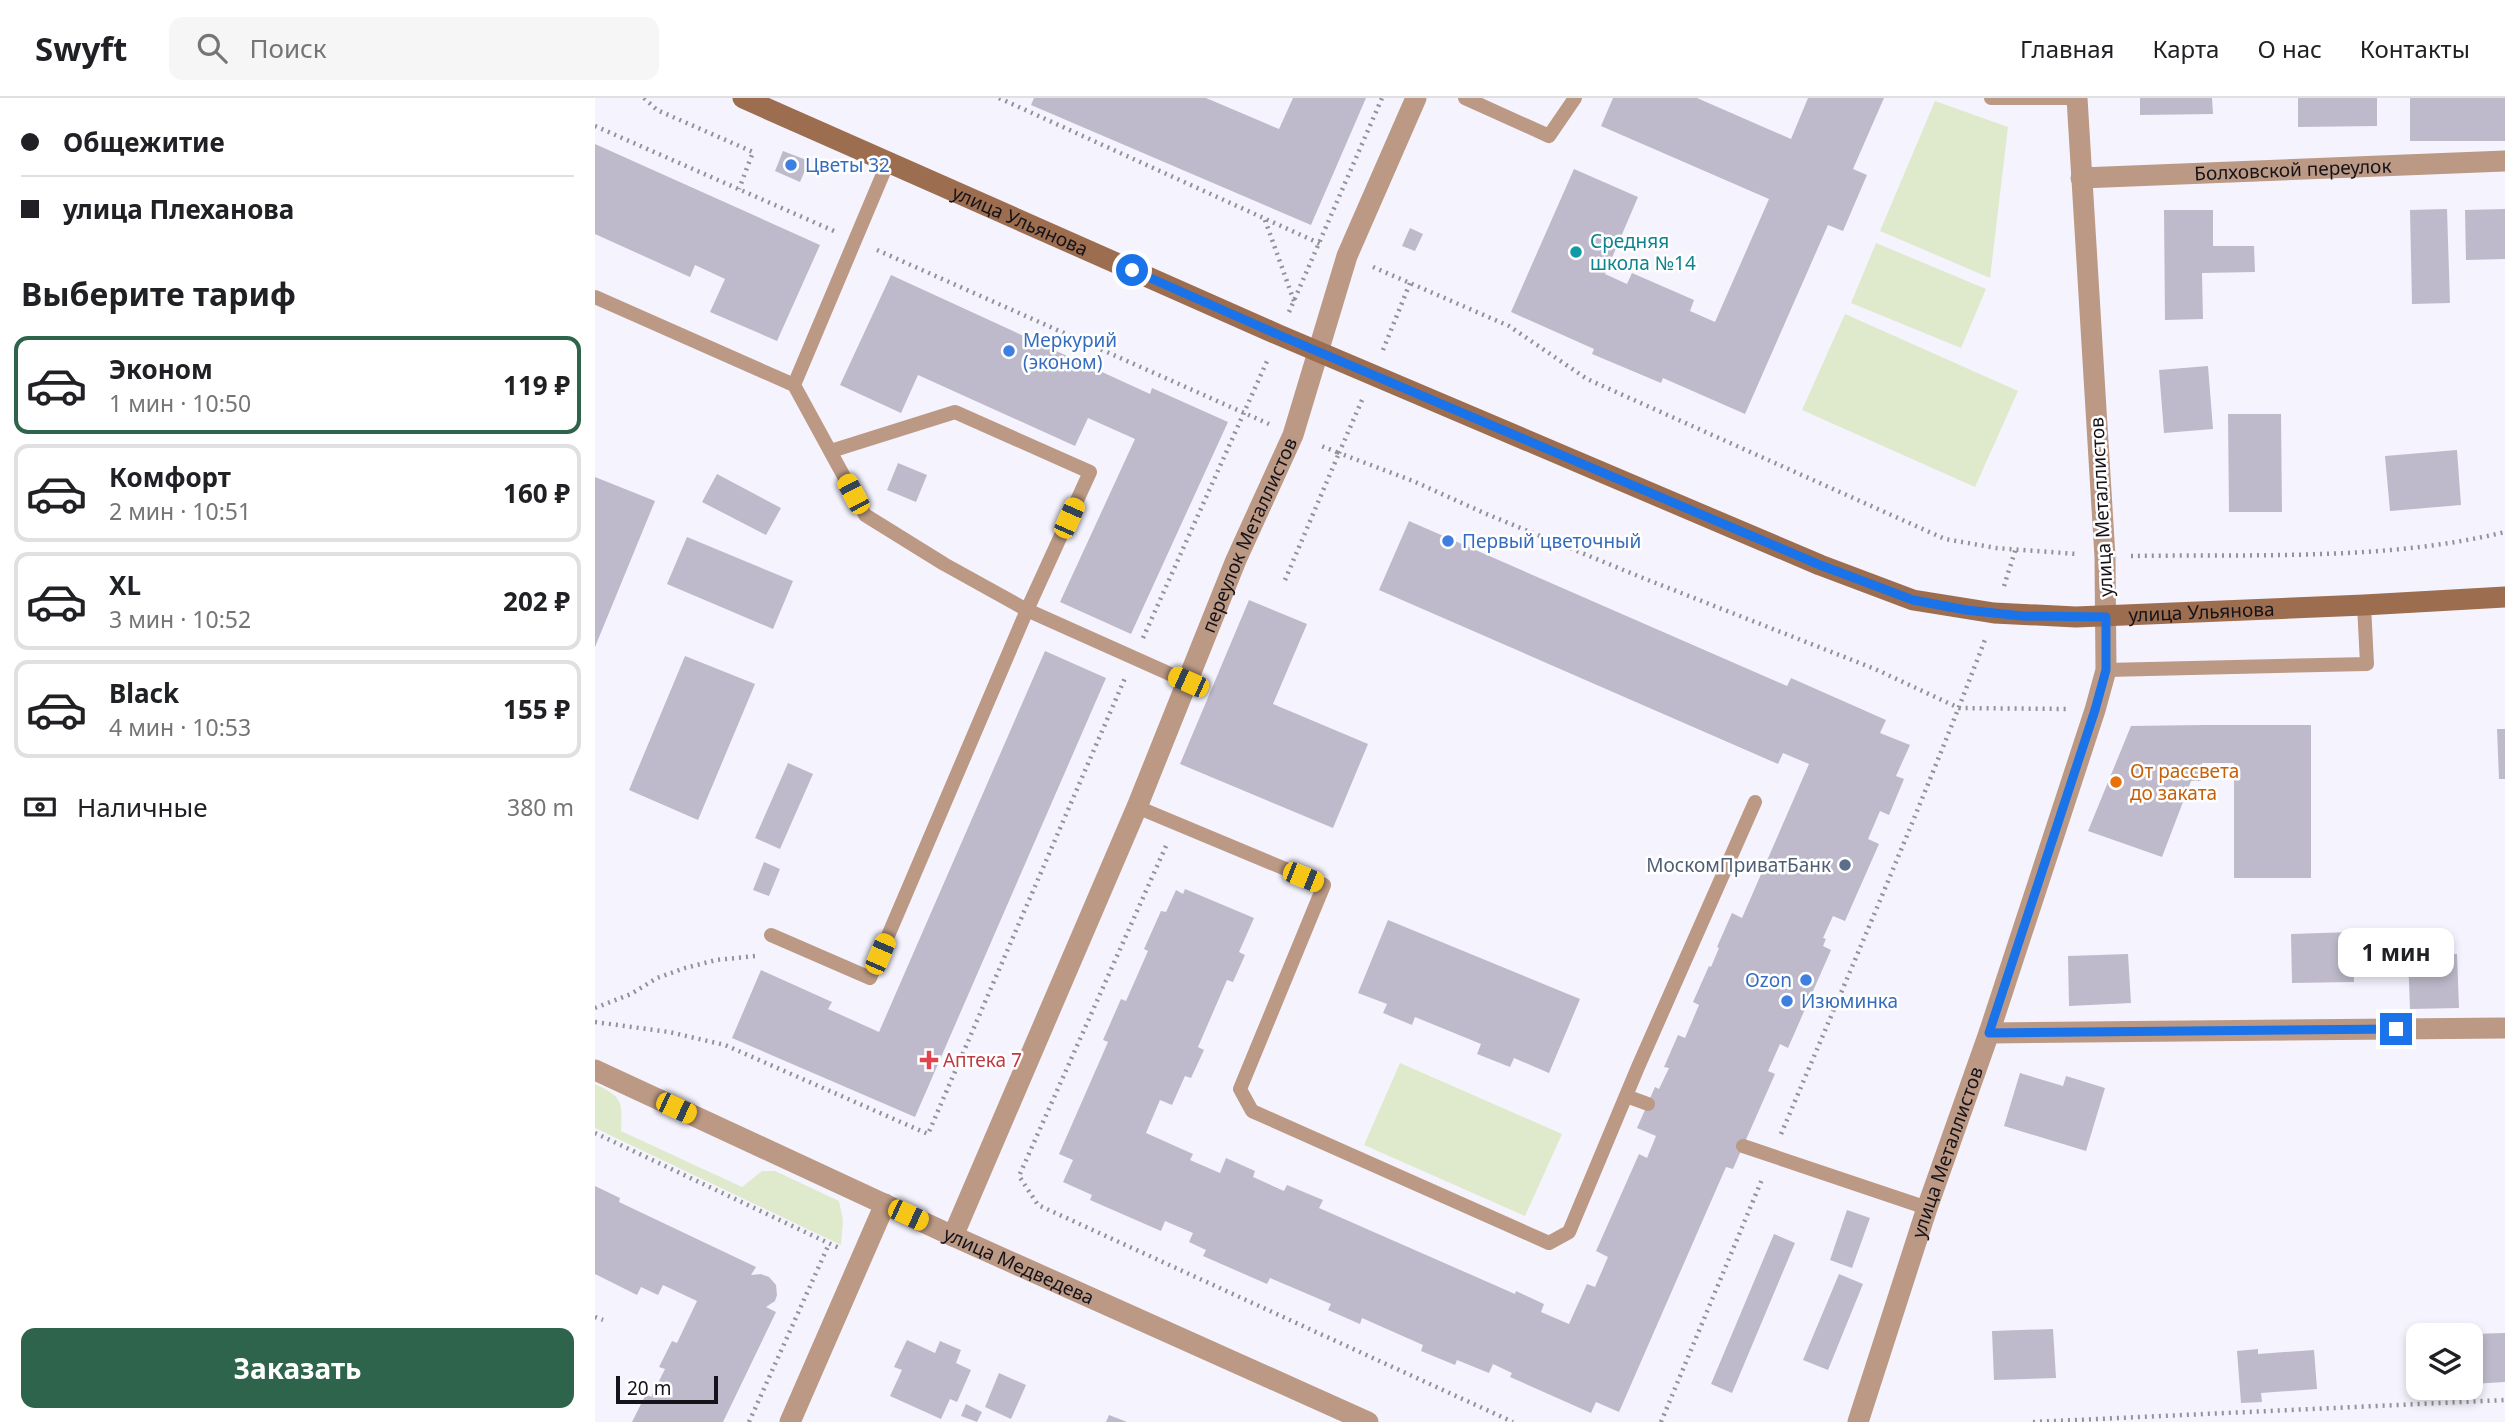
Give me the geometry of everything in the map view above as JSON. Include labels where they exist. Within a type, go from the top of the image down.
[{"type":"main road","name":"улица Ульянова","points":[[743,98],[1279,335],[1820,565],[1913,600],[1966,610],[2022,616],[2106,617],[2505,597]]},
{"type":"street","name":"переулок Металлистов","points":[[953,1236],[1137,807],[1237,560],[1293,435],[1347,256],[1416,98]]},
{"type":"street","name":"улица Металлистов","points":[[1858,1422],[1927,1208],[1989,1033],[2106,670],[2105,557],[2077,98]]},
{"type":"street","name":"Болховской переулок","points":[[2081,178],[2505,161]]},
{"type":"street","points":[[1989,1033],[2505,1028]]},
{"type":"street","name":"улица Медведева","points":[[595,1070],[1345,1417],[1368,1422]]},
{"type":"street","points":[[790,1422],[885,1204]]},
{"type":"lane","points":[[1465,98],[1549,136],[1575,98]]},
{"type":"lane","points":[[1991,98],[2077,98]]},
{"type":"lane","points":[[794,384],[888,162]]},
{"type":"lane","points":[[595,297],[794,384],[865,515],[944,564],[1027,610],[1188,682]]},
{"type":"lane","points":[[771,935],[870,978],[1027,610],[1090,472],[955,412],[831,451]]},
{"type":"lane","points":[[2106,670],[2367,664],[2364,606]]},
{"type":"lane","points":[[1137,807],[1324,885],[1240,1088],[1252,1111],[1549,1243],[1569,1231],[1755,802]]},
{"type":"lane","points":[[1626,1097],[1648,1104]]},
{"type":"lane","points":[[1743,1146],[1927,1208]]},
{"type":"path","points":[[644,98],[657,110],[753,152],[739,189]]},
{"type":"path","points":[[999,98],[1347,256],[1509,326],[1587,379],[1945,539],[1996,548],[2105,557],[2390,551],[2473,540],[2505,532]]},
{"type":"path","points":[[595,1022],[669,1031],[726,1045],[928,1134],[1134,658],[1294,302],[1382,98]]},
{"type":"path","points":[[595,126],[1293,435],[1413,481],[1643,578],[1875,669],[1959,708],[2095,710]]},
{"type":"path","points":[[1265,218],[1294,302]]},
{"type":"path","points":[[1285,580],[1339,453]]},
{"type":"path","points":[[1661,1422],[1959,708]]},
{"type":"path","points":[[1176,822],[1019,1176],[1038,1205],[1513,1422]]},
{"type":"path","points":[[595,1008],[631,994],[657,978],[685,968],[716,960],[756,956]]},
{"type":"path","points":[[595,1133],[862,1259]]},
{"type":"path","points":[[749,1422],[829,1244]]},
{"type":"path","points":[[595,1317],[603,1320]]},
{"type":"path","points":[[2033,1422],[2505,1400]]},
{"type":"green space","points":[[1935,101],[2008,127],[1990,278],[1880,231]]},
{"type":"green space","points":[[1876,243],[1986,289],[1961,348],[1851,303]]},
{"type":"green space","points":[[1845,314],[2018,391],[1975,487],[1802,410]]},
{"type":"green space","points":[[1400,1063],[1562,1134],[1525,1216],[1364,1145]]},
{"type":"green space","points":[[595,1084],[611,1093],[619,1102],[621,1131],[742,1187],[762,1171],[775,1171],[839,1201],[843,1220],[841,1245],[595,1128]]},
{"type":"building","points":[[1034,98],[1206,98],[1279,129],[1293,98],[1366,98],[1311,225],[1031,105]]},
{"type":"building","name":"Средняя школа №14","points":[[1613,98],[1697,98],[1791,139],[1808,98],[1884,98],[1853,169],[1867,175],[1843,231],[1828,225],[1745,414],[1663,378],[1661,383],[1592,354],[1594,349],[1511,312],[1574,169],[1638,197],[1605,274],[1627,284],[1632,273],[1694,300],[1690,311],[1715,322],[1769,199],[1601,126]]},
{"type":"building","points":[[2140,98],[2212,98],[2213,114],[2140,115]]},
{"type":"building","points":[[2298,98],[2377,98],[2377,126],[2298,127]]},
{"type":"building","points":[[2410,98],[2505,98],[2505,141],[2410,141]]},
{"type":"building","points":[[595,144],[820,245],[777,341],[710,312],[725,279],[695,265],[690,277],[595,234]]},
{"type":"building","points":[[783,151],[809,161],[800,182],[775,171]]},
{"type":"building","points":[[2447,209],[2450,303],[2412,304],[2410,210]]},
{"type":"building","points":[[2505,209],[2505,259],[2466,260],[2465,210]]},
{"type":"building","points":[[2164,210],[2213,210],[2213,246],[2254,246],[2255,272],[2202,273],[2203,319],[2165,320]]},
{"type":"building","points":[[1410,228],[1423,234],[1415,251],[1402,246]]},
{"type":"building","points":[[891,275],[1150,394],[1152,388],[1228,422],[1131,634],[1060,602],[1135,439],[1088,418],[1075,446],[918,375],[901,413],[840,385]]},
{"type":"building","points":[[2208,366],[2213,429],[2164,433],[2159,370]]},
{"type":"building","points":[[2228,414],[2281,414],[2282,512],[2229,512]]},
{"type":"building","points":[[2457,450],[2461,505],[2390,511],[2385,456]]},
{"type":"building","points":[[898,463],[927,475],[916,502],[887,490]]},
{"type":"building","points":[[717,474],[781,508],[766,535],[702,502]]},
{"type":"building","points":[[595,477],[655,501],[595,647]]},
{"type":"building","points":[[1409,521],[1787,686],[1791,678],[1886,720],[1880,733],[1910,745],[1896,776],[1904,779],[1889,815],[1880,811],[1868,839],[1879,844],[1845,921],[1833,916],[1823,938],[1826,939],[1823,946],[1831,950],[1788,1048],[1780,1044],[1768,1071],[1775,1074],[1733,1169],[1726,1167],[1619,1412],[1596,1402],[1591,1413],[1510,1377],[1512,1373],[1493,1364],[1489,1373],[1457,1360],[1455,1365],[1421,1351],[1423,1345],[1362,1318],[1360,1324],[1328,1310],[1331,1304],[1270,1278],[1267,1284],[1203,1256],[1206,1250],[1189,1242],[1193,1233],[1165,1221],[1161,1231],[1090,1200],[1092,1195],[1063,1182],[1073,1160],[1059,1154],[1108,1042],[1103,1040],[1121,999],[1126,1001],[1148,951],[1144,949],[1161,911],[1166,912],[1176,890],[1183,894],[1185,889],[1254,918],[1239,952],[1245,955],[1233,982],[1227,980],[1198,1047],[1204,1050],[1191,1078],[1185,1076],[1172,1105],[1160,1100],[1146,1133],[1193,1154],[1190,1160],[1220,1173],[1226,1158],[1255,1171],[1253,1177],[1284,1191],[1287,1185],[1323,1200],[1319,1208],[1515,1294],[1516,1291],[1544,1304],[1541,1312],[1569,1324],[1587,1284],[1595,1287],[1608,1257],[1596,1251],[1639,1154],[1647,1158],[1656,1136],[1637,1128],[1655,1087],[1659,1089],[1669,1068],[1664,1067],[1678,1035],[1685,1038],[1699,1005],[1693,1002],[1709,966],[1711,967],[1732,913],[1742,918],[1809,764],[1783,753],[1778,764],[1379,590]]},
{"type":"building","points":[[687,537],[793,581],[773,629],[667,584]]},
{"type":"building","points":[[1249,600],[1307,624],[1273,704],[1368,744],[1333,828],[1180,764]]},
{"type":"building","points":[[1045,651],[1106,678],[915,1117],[732,1038],[761,970],[832,1002],[828,1009],[879,1032]]},
{"type":"building","points":[[685,656],[755,684],[698,820],[629,790]]},
{"type":"building","points":[[2311,725],[2311,878],[2234,878],[2234,763],[2202,763],[2202,781],[2191,781],[2162,857],[2088,831],[2131,726]]},
{"type":"building","points":[[2497,729],[2505,729],[2505,779],[2499,779]]},
{"type":"building","points":[[788,763],[813,774],[780,849],[755,838]]},
{"type":"building","points":[[764,862],[780,869],[769,896],[753,890]]},
{"type":"building","points":[[1388,920],[1580,999],[1549,1073],[1514,1058],[1510,1067],[1477,1054],[1481,1044],[1415,1017],[1412,1025],[1383,1013],[1387,1004],[1358,993]]},
{"type":"building","points":[[2352,932],[2354,982],[2292,983],[2291,934]]},
{"type":"building","points":[[2128,954],[2131,1003],[2069,1006],[2068,956]]},
{"type":"building","points":[[2457,954],[2459,1008],[2410,1009],[2408,955]]},
{"type":"building","points":[[2020,1073],[2063,1086],[2066,1076],[2105,1088],[2086,1151],[2004,1126]]},
{"type":"building","points":[[595,1186],[620,1198],[619,1202],[756,1267],[751,1275],[769,1277],[776,1285],[775,1301],[766,1307],[776,1312],[723,1422],[632,1422],[646,1394],[651,1397],[665,1369],[659,1367],[672,1341],[677,1343],[697,1301],[663,1285],[658,1295],[641,1287],[637,1295],[595,1274]]},
{"type":"building","points":[[1847,1210],[1870,1218],[1852,1268],[1830,1260]]},
{"type":"building","points":[[1774,1234],[1795,1243],[1732,1393],[1711,1384]]},
{"type":"building","points":[[1839,1274],[1863,1284],[1828,1370],[1803,1360]]},
{"type":"building","points":[[2053,1329],[2056,1378],[1994,1380],[1992,1331]]},
{"type":"building","points":[[2505,1333],[2505,1382],[2483,1383],[2483,1334]]},
{"type":"building","points":[[907,1340],[935,1353],[940,1341],[961,1350],[956,1363],[971,1370],[957,1402],[950,1399],[941,1419],[890,1396],[902,1370],[894,1367]]},
{"type":"building","points":[[2258,1349],[2258,1354],[2314,1350],[2317,1389],[2261,1393],[2262,1402],[2241,1403],[2237,1351]]},
{"type":"building","points":[[999,1373],[1026,1385],[1011,1419],[985,1407]]},
{"type":"building","points":[[966,1404],[982,1412],[977,1422],[961,1416]]},
{"type":"building","points":[[1109,1415],[1127,1422],[1106,1422]]},
{"type":"place","name":"Цветы 32","points":[[791,165]]},
{"type":"place","name":"Средняя школа №14","points":[[1576,252]]},
{"type":"place","name":"Меркурий (эконом)","points":[[1009,351]]},
{"type":"place","name":"Первый цветочный","points":[[1448,541]]},
{"type":"place","name":"От рассвета до заката","points":[[2116,782]]},
{"type":"place","name":"МоскомПриватБанк","points":[[1845,865]]},
{"type":"place","name":"Ozon","points":[[1806,980]]},
{"type":"place","name":"Изюминка","points":[[1787,1001]]},
{"type":"place","name":"Аптека 7","points":[[929,1060]]},
{"type":"route","points":[[1132,270],[1820,565],[1913,600],[1966,610],[2022,616],[2106,617],[2106,670],[2095,710],[1989,1033],[2396,1029]]}]
